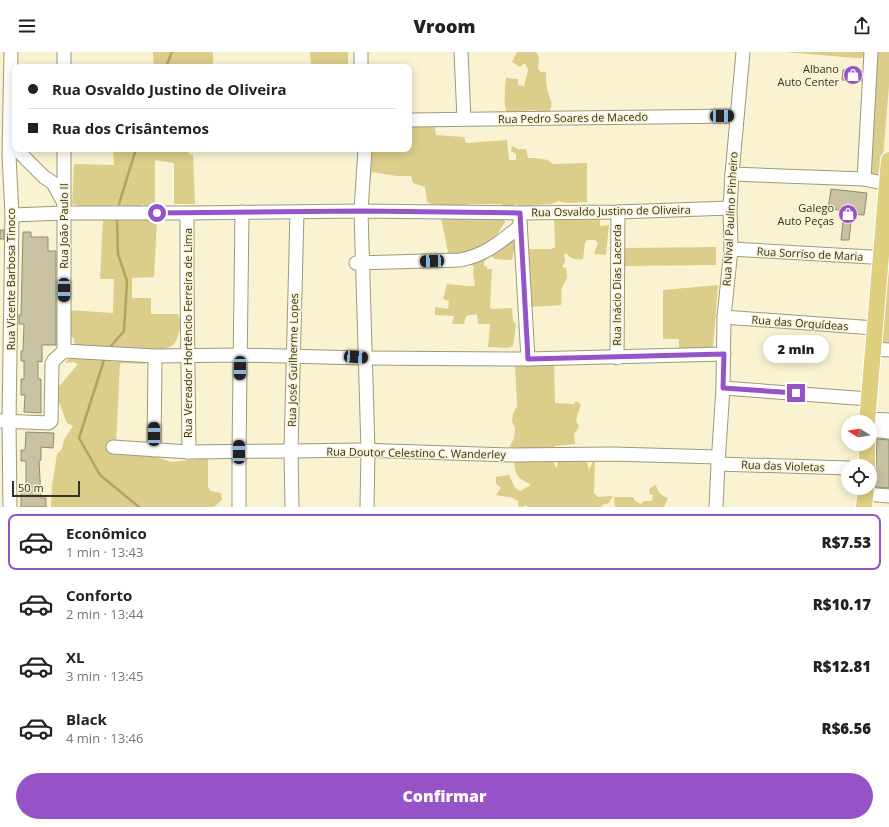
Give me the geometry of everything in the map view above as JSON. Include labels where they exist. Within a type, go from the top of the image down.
[{"type":"main road","points":[[868,415],[869,399],[882,349],[875,328],[885,258],[889,160]]},
{"type":"street","name":"Rua Vicente Barbosa Tinoco","points":[[10,507],[5,421],[12,215],[10,149],[11,52]]},
{"type":"street","points":[[64,52],[64,64]]},
{"type":"street","points":[[361,52],[361,64]]},
{"type":"street","points":[[367,52],[367,64]]},
{"type":"street","points":[[460,52],[464,119]]},
{"type":"street","name":"Rua Nival Paulino Pinheiro","points":[[716,507],[723,388],[724,317],[731,249],[730,208],[732,174],[744,52]]},
{"type":"street","points":[[864,179],[871,52]]},
{"type":"street","name":"Rua Pedro Soares de Macedo","points":[[412,120],[737,116]]},
{"type":"street","points":[[0,125],[10,149]]},
{"type":"street","points":[[15,152],[25,158],[44,177],[53,183],[64,208]]},
{"type":"street","name":"Rua João Paulo II","points":[[5,421],[49,423],[52,418],[52,364],[60,354],[64,152]]},
{"type":"street","points":[[359,152],[358,211],[360,358],[363,450],[368,507]]},
{"type":"street","points":[[358,211],[365,152]]},
{"type":"street","points":[[732,174],[864,179],[887,184]]},
{"type":"street","name":"Rua Osvaldo Justino de Oliveira","points":[[12,215],[64,208],[187,213],[358,211],[520,220],[618,212],[730,208]]},
{"type":"street","points":[[239,507],[242,212]]},
{"type":"street","name":"Rua José Guilherme Lopes","points":[[292,507],[291,452],[297,212]]},
{"type":"street","name":"Rua Inácio Dias Lacerda","points":[[617,358],[618,212]]},
{"type":"street","name":"Rua Vereador Hortêncio Ferreira de Lima","points":[[187,213],[189,452]]},
{"type":"street","points":[[359,263],[460,260],[473,258],[485,253],[520,220]]},
{"type":"street","points":[[520,220],[528,359]]},
{"type":"street","name":"Rua Sorriso de Maria","points":[[731,249],[885,258]]},
{"type":"street","name":"Rua das Orquídeas","points":[[724,317],[875,328]]},
{"type":"street","points":[[60,354],[528,359],[617,358],[724,354]]},
{"type":"street","points":[[154,450],[155,356]]},
{"type":"street","points":[[723,388],[869,399]]},
{"type":"street","points":[[877,422],[889,420]]},
{"type":"street","points":[[877,427],[889,432]]},
{"type":"street","name":"Rua Doutor Celestino C. Wanderley","points":[[113,447],[189,452],[363,450],[513,455],[613,454],[718,461]]},
{"type":"street","points":[[359,507],[363,450]]},
{"type":"street","name":"Rua das Violetas","points":[[718,461],[841,468]]},
{"type":"street","points":[[865,496],[889,496]]},
{"type":"shaded area","points":[[153,52],[213,52],[213,64],[154,64]]},
{"type":"shaded area","points":[[310,52],[348,52],[348,64],[311,64]]},
{"type":"shaded area","points":[[517,52],[536,52],[539,57],[538,69],[541,72],[546,72],[548,92],[551,102],[550,111],[547,115],[543,112],[533,110],[507,114],[505,100],[506,78],[518,79],[518,85],[524,86],[528,70],[525,63],[520,67],[512,62]]},
{"type":"shaded area","points":[[783,52],[865,52],[862,58],[856,58]]},
{"type":"shaded area","points":[[875,52],[889,52],[889,86],[882,169],[877,174],[871,175],[869,171]]},
{"type":"shaded area","points":[[434,121],[436,135],[464,137],[466,143],[507,140],[509,160],[516,160],[516,154],[511,151],[512,146],[518,149],[526,149],[528,158],[548,160],[553,164],[587,163],[587,202],[568,203],[558,201],[552,204],[534,205],[526,211],[517,204],[509,207],[505,207],[501,204],[470,204],[455,207],[436,206],[427,202],[425,187],[413,183],[411,176],[397,176],[372,172],[370,182],[365,179],[361,152],[412,152],[412,123]]},
{"type":"shaded area","points":[[113,152],[189,152],[189,154],[193,155],[195,204],[174,204],[174,163],[155,160],[155,206],[149,207],[142,204],[141,207],[127,209],[123,206],[112,205],[107,208],[98,206],[91,208],[72,204],[74,164],[114,165]]},
{"type":"shaded area","points":[[600,215],[600,226],[609,225],[606,255],[594,254],[598,243],[595,240],[587,240],[585,243],[583,259],[574,259],[567,254],[564,254],[565,262],[562,267],[566,268],[567,276],[562,288],[561,305],[530,307],[528,272],[529,249],[555,248],[554,216]]},
{"type":"shaded area","points":[[441,218],[503,218],[505,222],[490,244],[456,258],[448,252]]},
{"type":"shaded area","points":[[103,219],[157,219],[154,277],[132,278],[132,298],[151,298],[151,314],[178,314],[182,324],[177,340],[171,346],[147,352],[134,352],[101,347],[86,348],[74,343],[74,339],[69,332],[68,310],[113,313],[114,279],[100,279]]},
{"type":"shaded area","points":[[513,237],[517,243],[512,260],[495,259],[489,254]]},
{"type":"shaded area","points":[[716,247],[716,265],[622,266],[622,248]]},
{"type":"shaded area","points":[[488,256],[484,262],[484,266],[487,266],[487,269],[492,269],[490,308],[512,308],[513,321],[516,324],[513,346],[507,348],[488,347],[490,324],[478,324],[477,314],[466,316],[464,324],[452,324],[454,316],[435,315],[435,307],[448,309],[449,301],[443,299],[447,284],[475,286],[473,272],[474,266],[467,264]]},
{"type":"shaded area","points":[[889,263],[889,348],[881,347]]},
{"type":"shaded area","points":[[718,285],[713,348],[679,348],[679,339],[663,339],[663,290]]},
{"type":"shaded area","points":[[70,357],[99,358],[114,362],[121,360],[145,360],[145,364],[120,364],[116,445],[117,452],[121,454],[154,456],[171,462],[208,458],[208,487],[211,491],[221,493],[222,500],[214,507],[51,507],[52,486],[57,454],[62,449],[64,440],[73,426],[67,423],[57,397],[57,389],[78,364],[73,362],[65,363]]},
{"type":"shaded area","points":[[515,362],[554,363],[555,403],[574,404],[576,401],[581,404],[576,420],[579,427],[574,433],[575,444],[555,446],[554,449],[535,453],[529,448],[524,452],[513,450],[510,446],[514,438],[515,428],[512,422],[513,414],[517,406]]},
{"type":"shaded area","points":[[595,457],[594,493],[598,497],[613,496],[609,503],[602,505],[601,507],[527,507],[527,505],[522,507],[518,506],[518,501],[513,498],[496,495],[501,488],[496,484],[496,477],[509,475],[515,488],[520,491],[531,485],[517,475],[514,462],[517,459],[551,459],[557,468],[558,460],[572,458],[587,462],[589,470]]},
{"type":"shaded area","points":[[656,485],[660,493],[668,498],[664,507],[615,507],[614,497],[633,497],[635,501],[641,504],[644,501],[652,501],[653,495],[649,494],[650,488]]},
{"type":"building","name":"Albano Auto Center","points":[[843,70],[862,71],[861,81],[842,80]]},
{"type":"building","name":"Galego Auto Peças","points":[[831,189],[867,193],[864,215],[852,214],[849,240],[841,240],[844,213],[840,212],[840,210],[828,209]]},
{"type":"building","points":[[0,230],[4,230],[4,239],[0,239]]},
{"type":"building","points":[[23,232],[31,232],[31,237],[48,237],[48,251],[56,251],[56,345],[42,345],[42,362],[38,361],[38,379],[41,379],[41,413],[24,412],[25,395],[21,395],[21,379],[24,379],[24,361],[21,361],[21,351],[23,351],[24,324],[19,324],[19,315],[21,315]]},
{"type":"building","points":[[26,432],[54,433],[53,448],[41,447],[41,460],[39,461],[41,498],[46,498],[46,507],[21,507],[21,487],[26,487],[26,461],[21,461],[21,450],[25,450]]},
{"type":"building","points":[[877,439],[889,440],[889,488],[877,487]]},
{"type":"waterway","points":[[167,64],[172,52]]},
{"type":"waterway","points":[[119,204],[135,152]]},
{"type":"waterway","points":[[111,346],[124,331],[127,281],[118,254],[117,218]]},
{"type":"waterway","points":[[105,357],[79,438],[100,475],[139,507]]},
{"type":"place","name":"Albano Auto Center","points":[[853,75]]},
{"type":"place","name":"Galego Auto Peças","points":[[848,214]]},
{"type":"route","points":[[157,213],[361,211],[520,213],[528,359],[617,358],[724,354],[723,388],[796,393]]}]
